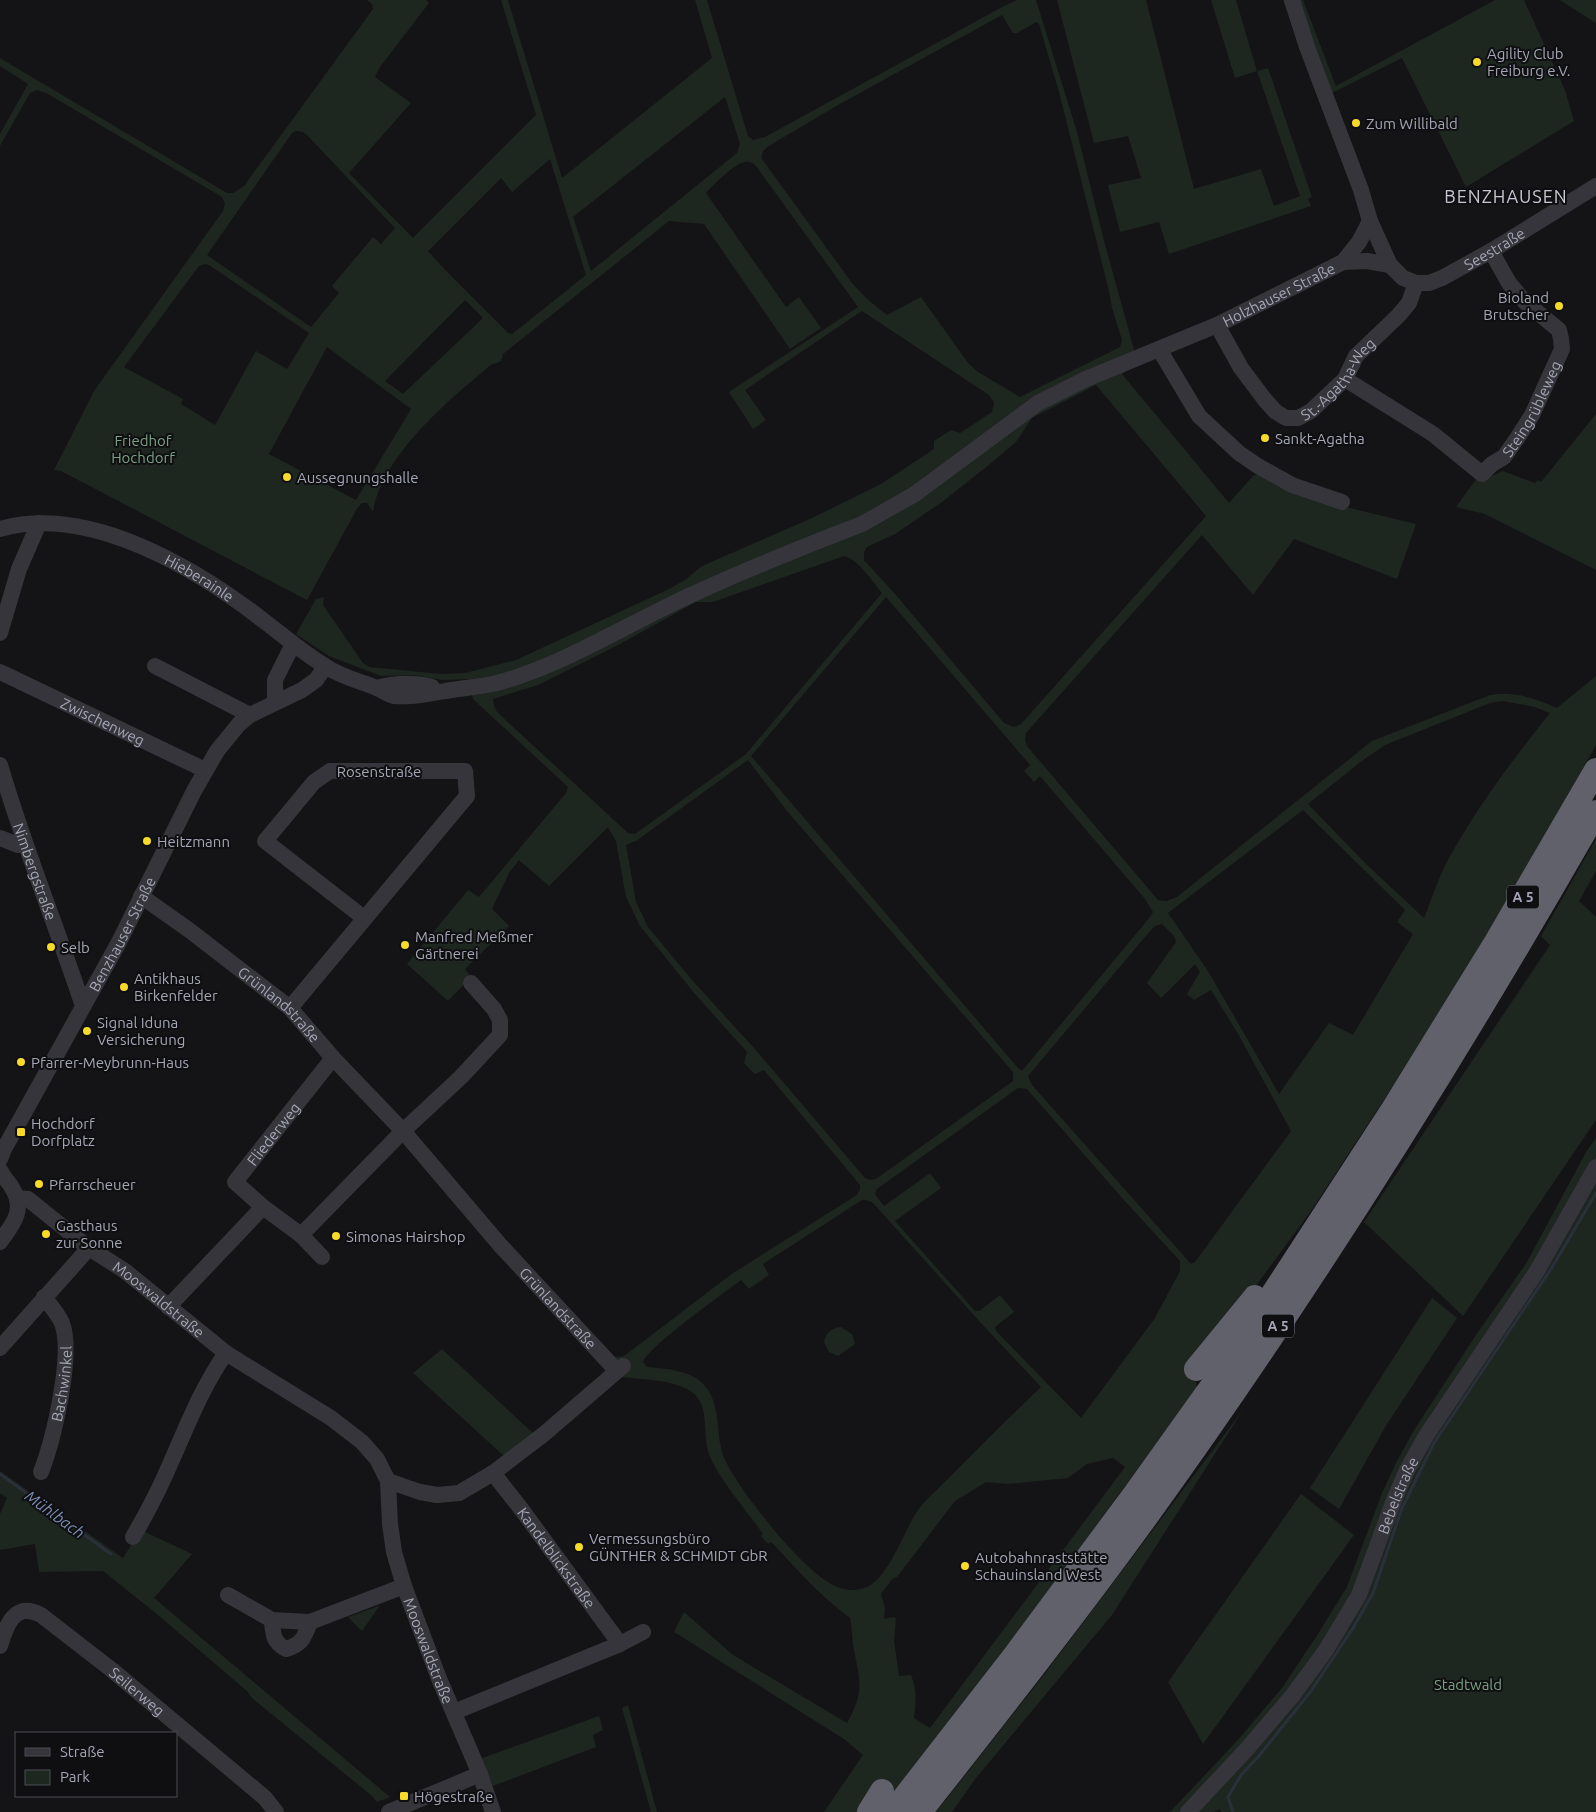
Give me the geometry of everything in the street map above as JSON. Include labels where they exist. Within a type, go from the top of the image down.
[{"type":"highway","name":"A 5","points":[[893,1812],[1015,1655],[1134,1495],[1222,1372],[1442,1030],[1501,934],[1596,770]]},
{"type":"highway","name":"A 5","points":[[920,1812],[1035,1666],[1148,1514],[1250,1368],[1327,1254],[1410,1124],[1516,951],[1596,812]]},
{"type":"highway","points":[[1196,1369],[1255,1297],[1295,1261]]},
{"type":"highway","points":[[869,1812],[882,1791]]},
{"type":"street","points":[[1292,0],[1307,47],[1362,190],[1370,221],[1390,266],[1403,278],[1416,283]]},
{"type":"street","name":"Seestraße","points":[[1416,283],[1429,283],[1442,278],[1491,251],[1596,186]]},
{"type":"street","name":"Holzhauser Straße","points":[[523,675],[548,665],[694,593],[862,524],[915,494],[1038,403],[1086,379],[1217,325],[1343,262],[1359,242],[1370,221]]},
{"type":"street","name":"Steingrübleweg","points":[[1345,379],[1433,434],[1482,474],[1492,464],[1504,457],[1532,415],[1562,349],[1559,330],[1525,302],[1509,283],[1491,251]]},
{"type":"street","points":[[1343,262],[1367,261],[1390,266]]},
{"type":"street","name":"St.-Agatha-Weg","points":[[1217,325],[1241,368],[1255,388],[1276,412],[1286,418],[1298,418],[1311,411],[1345,379],[1356,356],[1410,303],[1416,283]]},
{"type":"street","points":[[1159,349],[1199,416],[1239,453],[1292,485],[1342,502]]},
{"type":"street","points":[[0,633],[19,569],[39,523]]},
{"type":"street","name":"Hieberainle","points":[[0,529],[39,523],[78,526],[114,535],[148,550],[228,594],[325,667],[344,677],[377,688],[392,696],[429,695],[496,683],[523,675]]},
{"type":"street","points":[[276,702],[275,680],[293,644]]},
{"type":"street","points":[[155,666],[250,715]]},
{"type":"street","name":"Benzhauser Straße","points":[[0,1159],[118,944],[205,770],[229,736],[250,715],[302,690],[316,680],[325,667]]},
{"type":"street","name":"Zwischenweg","points":[[0,672],[205,770]]},
{"type":"street","name":"Nimbergstraße","points":[[0,765],[25,844],[83,1006]]},
{"type":"street","name":"Rosenstraße","points":[[290,1008],[467,796],[465,772],[330,771],[314,782],[265,841],[364,918]]},
{"type":"street","points":[[0,838],[18,846],[25,844]]},
{"type":"street","name":"Grünlandstraße","points":[[141,896],[189,930],[290,1008],[333,1058],[403,1131],[506,1252],[620,1368],[544,1434],[493,1473]]},
{"type":"street","points":[[300,1235],[403,1131],[461,1077],[500,1035],[500,1020],[497,1014],[471,983]]},
{"type":"street","name":"Fliederweg","points":[[322,1257],[300,1235],[263,1207],[235,1182],[333,1058]]},
{"type":"street","name":"Bebelstraße","points":[[1188,1812],[1247,1749],[1293,1695],[1326,1650],[1359,1595],[1394,1500],[1426,1436],[1537,1271],[1596,1167]]},
{"type":"street","points":[[0,1170],[17,1198],[18,1214],[0,1242]]},
{"type":"street","name":"Mooswaldstraße","points":[[17,1198],[28,1199],[89,1248],[125,1271],[226,1353],[331,1418],[362,1442],[376,1459],[388,1481],[390,1524],[394,1552],[404,1586],[480,1774],[493,1812]]},
{"type":"street","points":[[168,1307],[263,1207]]},
{"type":"street","points":[[0,1348],[89,1248]]},
{"type":"street","name":"Bachwinkel","points":[[40,1472],[50,1448],[66,1351],[62,1324],[44,1297]]},
{"type":"street","points":[[133,1537],[152,1503],[212,1372],[226,1353]]},
{"type":"street","points":[[388,1481],[420,1492],[438,1495],[459,1493],[493,1473]]},
{"type":"street","name":"Kandelblickstraße","points":[[493,1473],[620,1644]]},
{"type":"street","points":[[228,1596],[272,1620],[310,1622],[404,1586]]},
{"type":"street","name":"Seilerweg","points":[[0,1646],[7,1624],[13,1616],[24,1612],[36,1613],[41,1616],[112,1670],[265,1798],[276,1812]]},
{"type":"street","points":[[272,1620],[273,1636],[279,1645],[286,1649],[297,1646],[304,1638],[310,1622]]},
{"type":"street","points":[[454,1712],[620,1644],[642,1632]]},
{"type":"street","points":[[389,1812],[480,1774]]},
{"type":"green space","name":"Friedhof Hochdorf","points":[[367,0],[426,0],[429,3],[380,67],[375,77],[411,103],[349,173],[413,238],[536,115],[501,0],[508,0],[562,178],[712,58],[695,0],[707,0],[748,136],[753,140],[765,137],[1004,6],[1017,0],[1036,0],[1077,132],[1103,237],[1138,364],[1122,374],[1229,503],[1253,476],[1259,474],[1317,500],[1416,524],[1397,579],[1294,539],[1253,595],[1202,535],[1026,733],[1025,740],[1027,746],[1158,900],[1167,901],[1177,897],[1372,741],[1490,695],[1508,694],[1524,696],[1557,708],[1596,676],[1596,745],[1435,1022],[1311,1211],[1230,1321],[1192,1366],[1197,1387],[1019,1632],[893,1793],[859,1812],[824,1812],[863,1755],[844,1739],[674,1632],[684,1612],[733,1655],[847,1723],[859,1693],[859,1676],[850,1618],[818,1591],[771,1542],[768,1544],[761,1536],[763,1534],[717,1471],[712,1461],[706,1443],[703,1408],[695,1394],[678,1385],[604,1373],[610,1355],[616,1357],[624,1356],[733,1273],[857,1195],[860,1185],[764,1070],[755,1074],[744,1063],[747,1052],[695,994],[640,926],[626,897],[616,841],[608,827],[549,886],[519,860],[509,873],[492,909],[509,926],[465,969],[471,977],[448,1001],[407,964],[468,890],[479,897],[566,793],[568,787],[473,699],[468,679],[443,680],[413,675],[381,676],[329,656],[296,634],[316,599],[324,597],[323,605],[363,663],[369,667],[441,674],[465,673],[516,660],[669,589],[685,580],[702,566],[812,518],[881,484],[934,449],[934,441],[951,430],[960,433],[992,412],[994,403],[989,395],[862,311],[745,390],[766,420],[753,429],[729,392],[858,307],[756,166],[751,162],[747,162],[741,163],[730,170],[706,193],[786,307],[799,297],[821,328],[790,349],[704,224],[669,221],[503,354],[500,361],[492,364],[438,411],[404,449],[389,470],[379,491],[373,512],[367,503],[362,503],[358,507],[307,600],[61,471],[54,470],[94,391],[223,211],[225,204],[222,197],[48,94],[37,90],[30,93],[0,146],[0,134],[28,84],[0,66],[0,58],[227,193],[233,193],[244,186],[373,9],[372,4]],"holes":[[[1002,15],[1013,33],[1017,33],[1036,22],[1039,24],[1059,92],[1112,308],[1122,340],[1120,347],[1020,397],[978,372],[968,363],[921,297],[887,315],[867,299],[852,283],[762,159],[763,151],[838,105]],[[725,97],[740,144],[737,153],[591,271],[573,217]],[[296,131],[307,135],[395,228],[381,244],[373,237],[332,286],[339,293],[311,327],[207,255],[292,133]],[[550,159],[586,275],[512,334],[508,333],[428,251],[501,178],[512,192]],[[209,265],[309,333],[287,369],[256,351],[215,425],[181,404],[183,399],[124,367],[199,266]],[[465,300],[483,318],[403,394],[385,381]],[[327,347],[411,409],[356,500],[269,454]],[[1096,385],[1206,516],[1021,724],[1014,727],[1004,723],[864,560],[864,552],[867,547],[895,534],[942,502],[1016,442],[1032,418]],[[844,556],[860,566],[882,593],[746,754],[635,834],[628,833],[497,712],[493,699],[538,685],[618,645],[696,602],[713,602]],[[886,597],[1030,765],[1024,771],[1034,782],[1040,776],[1145,899],[1153,912],[1022,1071],[751,756]],[[1502,701],[1535,707],[1550,713],[1497,783],[1460,839],[1442,872],[1424,918],[1366,864],[1308,804],[1385,745],[1490,703]],[[748,760],[787,811],[1013,1072],[1013,1081],[876,1179],[870,1180],[865,1178],[648,927],[636,902],[626,845],[636,841]],[[1303,810],[1405,910],[1397,922],[1413,934],[1353,1035],[1329,1023],[1279,1094],[1208,971],[1168,913]],[[1162,924],[1174,936],[1176,942],[1147,983],[1161,998],[1195,964],[1200,972],[1187,994],[1194,1000],[1211,990],[1237,1032],[1291,1131],[1195,1262],[1191,1264],[1032,1085],[1028,1076],[1150,931],[1155,926]],[[1018,1088],[1027,1089],[1180,1261],[1180,1271],[1155,1318],[1081,1418],[996,1331],[995,1327],[1014,1312],[1000,1295],[979,1311],[975,1311],[895,1221],[941,1188],[930,1173],[884,1206],[875,1194],[877,1189]],[[862,1200],[866,1200],[873,1203],[1041,1387],[918,1510],[890,1562],[877,1580],[866,1588],[847,1590],[826,1581],[793,1551],[759,1511],[725,1460],[714,1402],[704,1385],[699,1380],[685,1373],[647,1367],[643,1362],[672,1333],[741,1280],[749,1289],[769,1275],[763,1264]],[[1113,1458],[1125,1467],[930,1728],[914,1718],[916,1696],[913,1680],[911,1675],[899,1676],[894,1640],[896,1619],[894,1617],[884,1619],[885,1608],[881,1594],[892,1579],[897,1577],[955,1501],[986,1482],[1008,1484],[1068,1478],[1087,1464]]]},
{"type":"green space","points":[[1057,0],[1146,0],[1194,189],[1261,169],[1274,206],[1300,196],[1257,71],[1268,68],[1312,197],[1308,199],[1311,206],[1169,254],[1159,222],[1120,232],[1108,185],[1141,178],[1128,136],[1094,143]]},
{"type":"green space","points":[[1211,0],[1236,0],[1257,71],[1235,78]]},
{"type":"green space","points":[[1283,0],[1303,0],[1336,86],[1495,0],[1524,0],[1565,90],[1574,121],[1466,187],[1402,58],[1320,99]]},
{"type":"green space","points":[[1560,0],[1596,0],[1596,23]]},
{"type":"green space","points":[[1596,414],[1596,570],[1485,514],[1456,507],[1477,478],[1487,478],[1503,471],[1535,483],[1538,480],[1541,482]]},
{"type":"green space","points":[[1596,839],[1596,871],[1579,901],[1596,917],[1596,1120],[1463,1316],[1364,1222],[1550,945],[1541,936]]},
{"type":"green space","name":"Stadtwald","points":[[1596,1138],[1596,1812],[1221,1812],[1220,1809],[1214,1812],[1170,1812],[1236,1742],[1282,1688],[1316,1637],[1347,1587],[1382,1493],[1414,1430],[1476,1335],[1527,1262],[1586,1152]]},
{"type":"green space","points":[[1432,1298],[1457,1318],[1387,1424],[1339,1509],[1310,1488]]},
{"type":"green space","points":[[841,1327],[852,1334],[855,1344],[838,1356],[829,1352],[824,1342],[826,1336],[834,1328]]},
{"type":"green space","points":[[442,1349],[534,1434],[505,1457],[413,1373]]},
{"type":"green space","points":[[1243,1410],[1112,1615],[976,1778],[952,1812],[936,1812],[1043,1676]]},
{"type":"green space","points":[[0,1471],[123,1558],[141,1530],[192,1554],[154,1598],[390,1797],[377,1802],[252,1698],[247,1691],[158,1615],[103,1571],[39,1572],[35,1544],[0,1550],[0,1514],[7,1498],[0,1493]]},
{"type":"green space","points":[[1301,1494],[1354,1535],[1203,1744],[1168,1682]]},
{"type":"green space","points":[[380,1605],[362,1631],[348,1617],[376,1607]]},
{"type":"green space","points":[[628,1705],[657,1812],[651,1812],[622,1708]]},
{"type":"green space","points":[[599,1716],[603,1730],[593,1735],[596,1747],[493,1786],[482,1758]]},
{"type":"waterway","points":[[1233,1812],[1228,1797],[1241,1775],[1258,1757],[1311,1691],[1353,1628],[1373,1593],[1402,1508],[1434,1443],[1551,1269],[1596,1193]]},
{"type":"waterway","name":"Mühlbach","points":[[0,1474],[111,1554]]},
{"type":"place","name":"Agility Club Freiburg e.V.","points":[[1477,62]]},
{"type":"place","name":"Zum Willibald","points":[[1356,123]]},
{"type":"place","name":"Bioland Brutscher","points":[[1559,306]]},
{"type":"place","name":"Sankt-Agatha","points":[[1265,438]]},
{"type":"place","name":"Aussegnungshalle","points":[[287,477]]},
{"type":"place","name":"Heitzmann","points":[[147,841]]},
{"type":"place","name":"Manfred Meßmer Gärtnerei","points":[[405,945]]},
{"type":"place","name":"Selb","points":[[51,947]]},
{"type":"place","name":"Antikhaus Birkenfelder","points":[[124,987]]},
{"type":"place","name":"Signal Iduna Versicherung","points":[[87,1031]]},
{"type":"place","name":"Pfarrer-Meybrunn-Haus","points":[[21,1062]]},
{"type":"place","name":"Hochdorf Dorfplatz","points":[[21,1132]]},
{"type":"place","name":"Pfarrscheuer","points":[[39,1184]]},
{"type":"place","name":"Gasthaus zur Sonne","points":[[46,1234]]},
{"type":"place","name":"Simonas Hairshop","points":[[336,1236]]},
{"type":"place","name":"Vermessungsbüro GÜNTHER & SCHMIDT GbR","points":[[579,1547]]},
{"type":"place","name":"Autobahnraststätte Schauinsland West","points":[[965,1566]]},
{"type":"place","name":"Högestraße","points":[[404,1796]]},
{"type":"district","name":"BENZHAUSEN","points":[[1506,196]]}]
